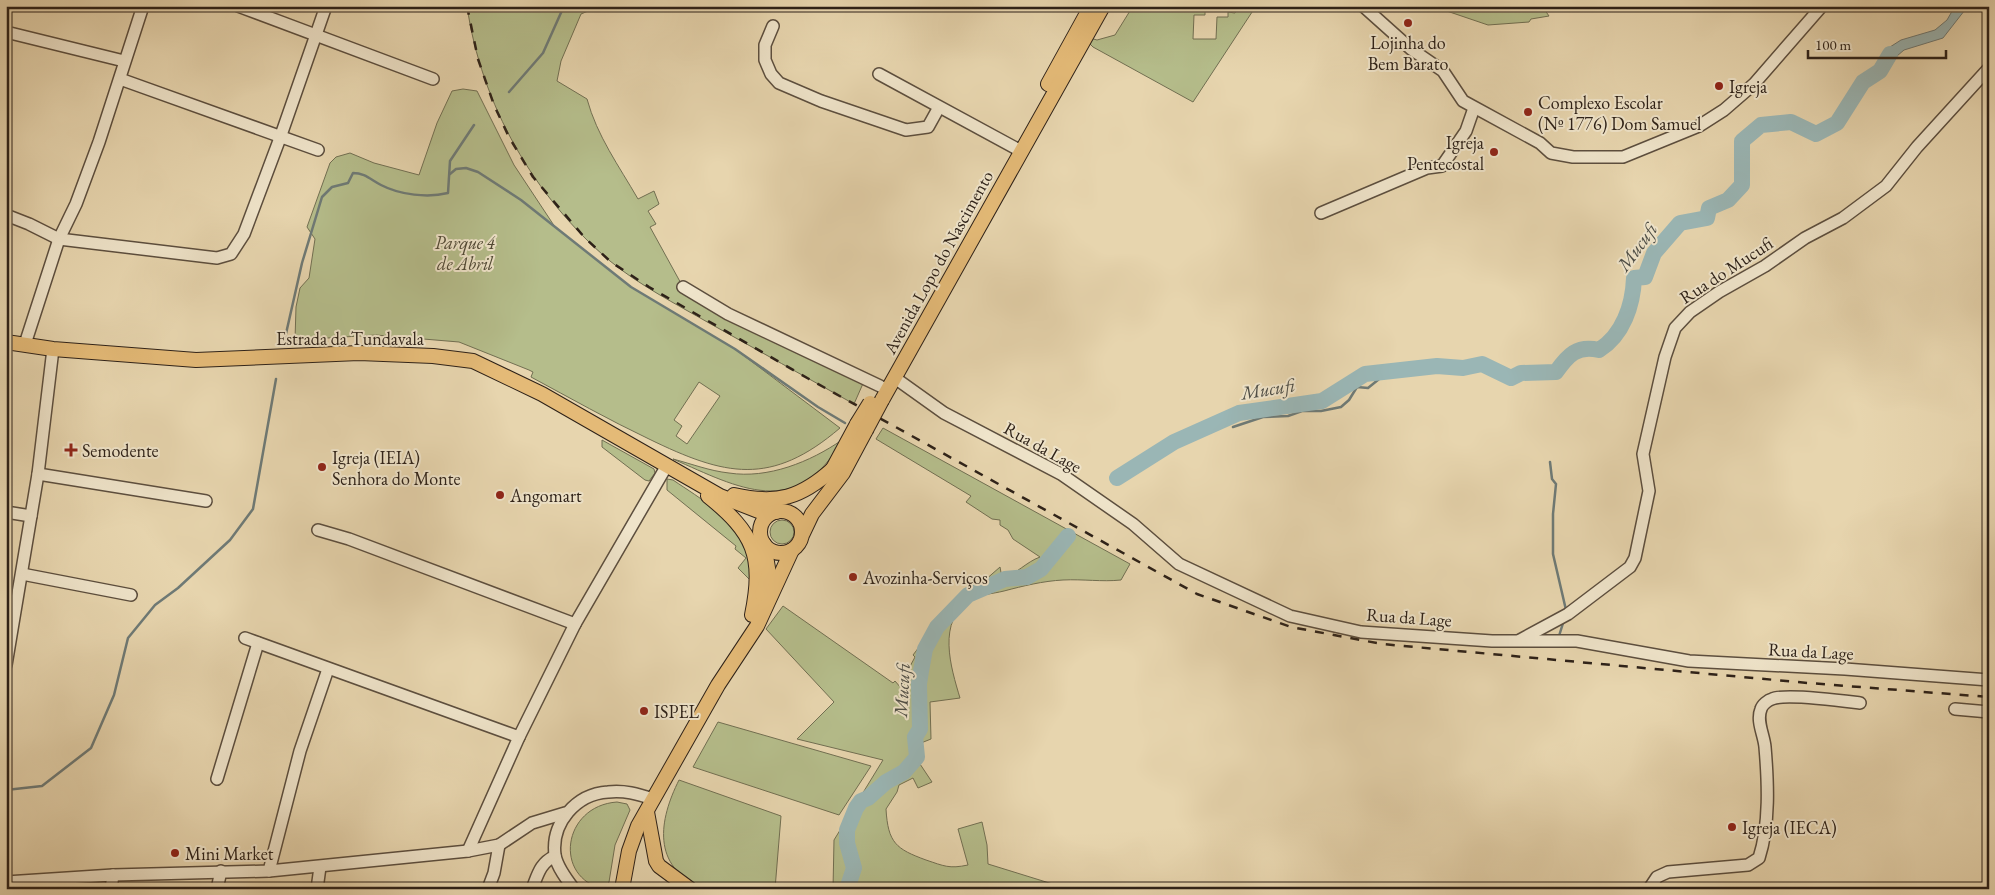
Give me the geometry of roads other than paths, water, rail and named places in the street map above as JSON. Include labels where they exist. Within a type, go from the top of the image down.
[{"type":"main road","name":"Avenida Lopo do Nascimento","points":[[879,394],[895,378],[1091,6]]},
{"type":"main road","name":"Avenida Lopo do Nascimento","points":[[779,512],[815,492],[834,468],[861,427],[1016,149],[1103,6]]},
{"type":"main road","name":"Estrada da Tundavala","points":[[6,342],[53,349],[196,360],[359,353],[473,361],[542,394],[666,467],[720,496],[761,512],[779,512]]},
{"type":"main road","name":"Avenida Lopo do Nascimento","points":[[803,533],[812,514],[843,473],[861,427]]},
{"type":"main road","points":[[686,478],[732,494],[759,500],[776,500],[806,490],[834,468]]},
{"type":"main road","points":[[686,478],[734,518],[750,542],[758,573],[752,615]]},
{"type":"main road","name":"Estrada da Tundavala","points":[[720,496],[745,514],[755,525],[763,541]]},
{"type":"main road","points":[[622,889],[631,845],[646,812],[718,685],[767,607],[779,573],[792,550],[798,545],[803,533],[799,520],[794,516],[779,512],[770,515],[762,525],[769,574],[766,586],[718,685]]},
{"type":"main road","points":[[763,541],[774,552],[781,553],[792,550]]},
{"type":"main road","points":[[646,812],[654,855],[659,866],[690,889]]},
{"type":"street","points":[[24,344],[59,239],[80,195],[143,6]]},
{"type":"street","points":[[238,6],[433,79]]},
{"type":"street","points":[[6,215],[59,239],[216,258],[231,254],[244,234],[326,6]]},
{"type":"street","points":[[1363,6],[1411,49],[1443,72],[1463,100],[1474,108],[1540,143],[1551,153],[1573,157],[1623,157],[1699,126],[1724,110],[1754,84],[1822,6]]},
{"type":"street","points":[[773,26],[765,44],[766,60],[771,74],[779,83],[821,101],[906,130],[928,126],[938,108]]},
{"type":"street","points":[[6,32],[124,62]]},
{"type":"street","name":"Rua do Mucufi","points":[[1518,641],[1568,614],[1630,567],[1635,558],[1649,491],[1643,454],[1665,357],[1676,328],[1690,312],[1719,292],[1765,266],[1805,238],[1843,218],[1886,186],[1917,147],[1989,68]]},
{"type":"street","points":[[879,74],[1016,149]]},
{"type":"street","points":[[120,79],[280,138],[318,150]]},
{"type":"street","points":[[1321,213],[1427,168],[1442,166],[1466,131],[1474,108]]},
{"type":"street","points":[[683,287],[728,314],[879,394]]},
{"type":"street","points":[[6,665],[38,474],[53,349]]},
{"type":"street","name":"Rua da Lage","points":[[895,378],[944,413],[1061,474],[1133,524],[1179,564],[1290,616],[1361,632],[1518,641],[1577,642],[1689,662],[1845,669],[1989,680]]},
{"type":"street","points":[[468,851],[519,738],[575,624],[666,467]]},
{"type":"street","points":[[38,474],[206,501]]},
{"type":"street","points":[[6,512],[31,516]]},
{"type":"street","points":[[318,530],[349,539],[575,624]]},
{"type":"street","points":[[22,574],[131,595]]},
{"type":"street","points":[[245,638],[519,738]]},
{"type":"street","points":[[217,779],[258,643]]},
{"type":"street","points":[[269,870],[300,751],[328,669]]},
{"type":"street","points":[[1649,889],[1657,877],[1668,872],[1748,865],[1759,858],[1762,849],[1766,808],[1765,744],[1760,719],[1761,709],[1766,702],[1780,697],[1860,704]]},
{"type":"street","points":[[1955,709],[1989,712]]},
{"type":"street","points":[[6,882],[113,875],[320,867],[468,851],[499,845],[532,823],[565,813],[585,798],[606,792],[631,792],[653,799]]},
{"type":"street","points":[[565,813],[556,835],[556,856],[565,877],[574,889]]},
{"type":"street","points":[[488,889],[494,873],[499,845]]},
{"type":"street","points":[[532,889],[540,867],[546,861],[556,856]]},
{"type":"street","points":[[317,889],[320,867]]},
{"type":"street","points":[[217,889],[221,871]]},
{"type":"street","points":[[111,889],[113,875]]},
{"type":"water","points":[[1955,6],[1968,6],[1943,38],[1904,50],[1897,56],[1884,77],[1874,70],[1890,47],[1901,40],[1935,30],[1947,20]]},
{"type":"waterway","points":[[509,92],[543,53],[564,6]]},
{"type":"waterway","name":"Mucufi","points":[[1117,478],[1174,442],[1239,413],[1322,401],[1365,374],[1437,366],[1463,368],[1482,364],[1511,378],[1521,373],[1556,372],[1569,356],[1579,350],[1599,350],[1607,344],[1620,328],[1629,309],[1634,278],[1645,277],[1654,253],[1680,223],[1707,218],[1709,208],[1728,200],[1742,185],[1742,141],[1761,125],[1791,122],[1816,134],[1837,123],[1863,82],[1880,71],[1890,54]]},
{"type":"waterway","points":[[285,338],[302,263],[322,197],[332,187],[348,183],[353,173],[364,175],[381,185],[397,191],[414,195],[440,195],[448,193],[450,161],[474,125]]},
{"type":"waterway","points":[[450,174],[456,169],[466,168],[478,172],[521,200],[631,287],[735,349],[818,407],[845,423]]},
{"type":"waterway","points":[[1233,427],[1263,417],[1288,416],[1302,411],[1321,411],[1341,407],[1349,400],[1357,387],[1368,388],[1389,371]]},
{"type":"waterway","points":[[6,790],[42,786],[91,748],[114,695],[128,638],[155,605],[178,588],[230,540],[253,509],[276,379]]},
{"type":"waterway","points":[[1550,462],[1552,479],[1556,484],[1553,514],[1553,554],[1566,610]]},
{"type":"waterway","name":"Mucufi","points":[[847,889],[854,868],[847,843],[847,830],[856,808],[861,801],[868,798],[886,782],[904,772],[917,757],[915,737],[920,729],[919,684],[925,649],[937,627],[968,595],[1005,579],[1027,577],[1041,569],[1068,536]]},
{"type":"waterway","points":[[1559,636],[1564,620]]},
{"type":"railway","points":[[467,6],[478,59],[494,105],[509,137],[533,177],[585,238],[611,262],[649,287],[809,379],[1197,594],[1291,627],[1382,644],[1808,683],[1989,697]]},
{"type":"place","name":"Lojinha do Bem Barato","points":[[1408,23]]},
{"type":"place","name":"Igreja","points":[[1719,86]]},
{"type":"place","name":"Complexo Escolar (Nº 1776) Dom Samuel","points":[[1528,112]]},
{"type":"place","name":"Igreja Pentecostal","points":[[1494,152]]},
{"type":"place","name":"Semodente","points":[[71,450]]},
{"type":"place","name":"Igreja (IEIA) Senhora do Monte","points":[[322,467]]},
{"type":"place","name":"Angomart","points":[[500,495]]},
{"type":"place","name":"Avozinha-Serviços","points":[[853,577]]},
{"type":"place","name":"ISPEL","points":[[644,711]]},
{"type":"place","name":"Igreja (IECA)","points":[[1732,827]]},
{"type":"place","name":"Mini Market","points":[[175,853]]},
{"type":"park label","name":"Parque 4 de Abril","points":[[465,252]]}]
